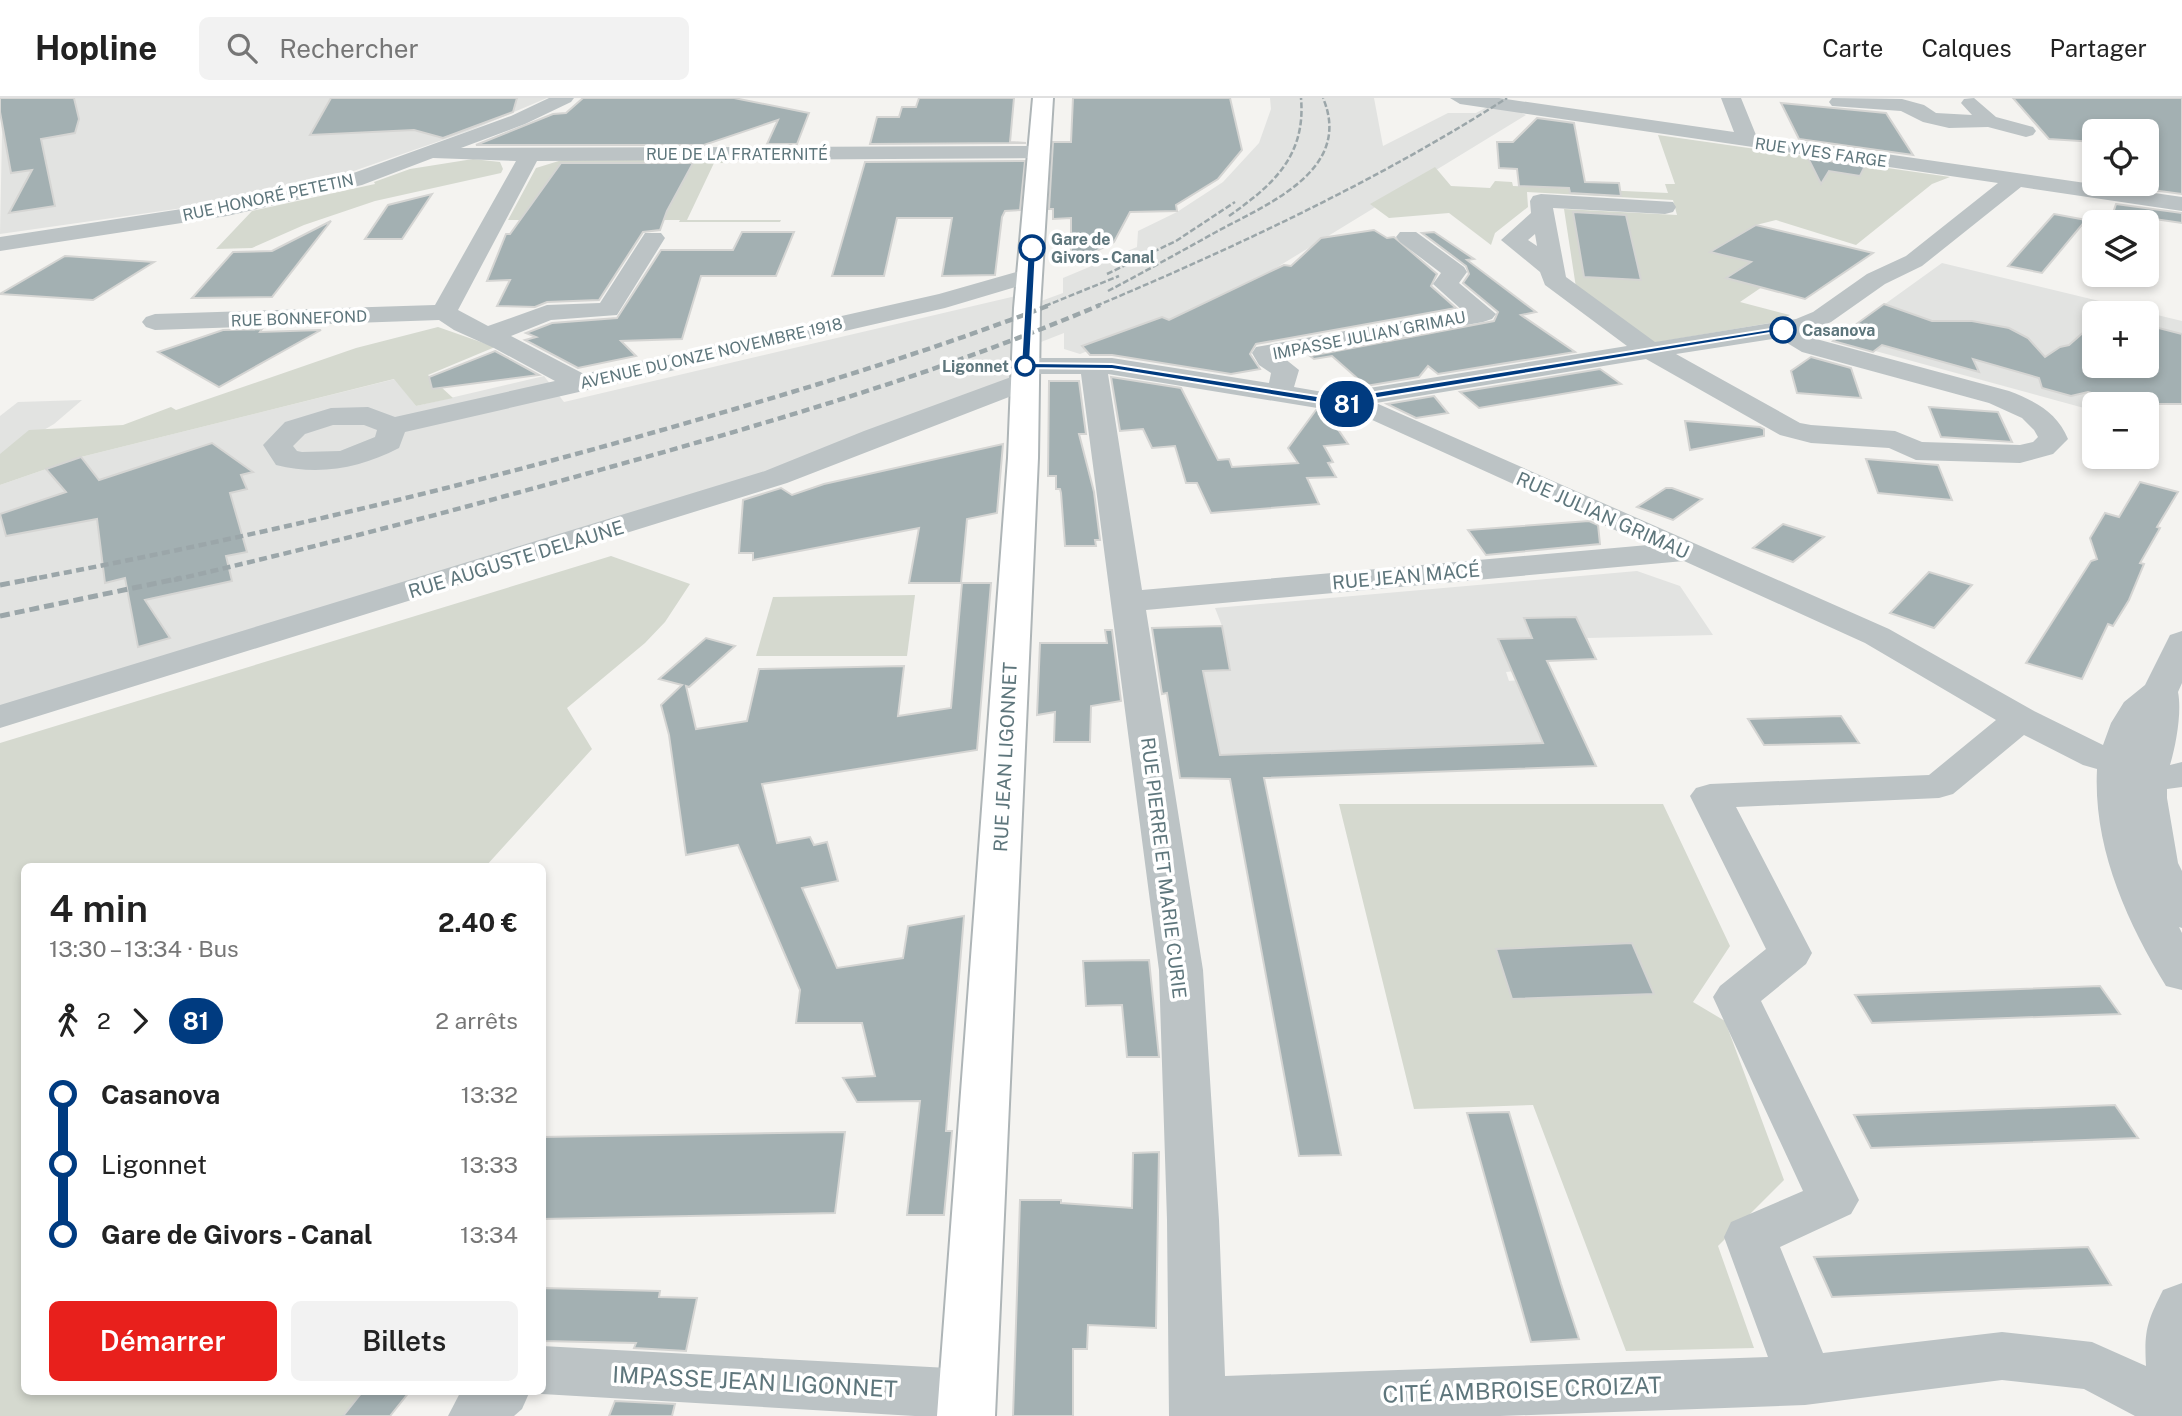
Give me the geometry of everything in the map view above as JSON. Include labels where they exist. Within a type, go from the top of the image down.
[{"type":"main road","name":"RUE JEAN LIGONNET","points":[[967,1405],[1023,458],[1030,275],[1043,98]]},
{"type":"street","name":"RUE HONORÉ PETETIN","points":[[0,244],[227,209],[354,180],[546,109],[564,98]]},
{"type":"street","name":"RUE YVES FARGE","points":[[1460,98],[2182,204]]},
{"type":"street","points":[[1731,98],[1748,142]]},
{"type":"street","points":[[1967,98],[1989,121]]},
{"type":"street","points":[[1833,100],[1902,106],[1913,104],[1930,118],[1949,122],[1989,121],[2026,131]]},
{"type":"street","points":[[1833,100],[1857,131],[1874,160]]},
{"type":"street","name":"RUE DE LA FRATERNITÉ","points":[[434,152],[530,155],[1040,152]]},
{"type":"street","points":[[530,155],[444,312],[463,325],[580,383]]},
{"type":"street","points":[[1351,405],[1363,397],[1803,326],[1822,317],[1876,279],[1916,260],[2016,180]]},
{"type":"street","points":[[1665,207],[1541,201],[1554,280],[1652,352],[1790,429],[1811,434],[1895,440],[1916,451],[1975,454],[2020,454],[2043,448],[2053,439],[2050,427],[2021,406],[1999,397],[1811,346],[1783,330]]},
{"type":"street","points":[[1543,215],[1513,240],[1551,268]]},
{"type":"street","name":"IMPASSE JULIAN GRIMAU","points":[[1278,393],[1285,378],[1285,370],[1268,359],[1265,353],[1483,314],[1444,284],[1455,272],[1408,237]]},
{"type":"street","points":[[487,336],[547,313],[608,310],[653,238]]},
{"type":"street","name":"AVENUE DU ONZE NOVEMBRE 1918","points":[[391,426],[945,300],[1030,275]]},
{"type":"street","name":"RUE BONNEFOND","points":[[155,322],[444,312]]},
{"type":"street","name":"RUE JULIAN GRIMAU","points":[[1025,373],[1093,366],[1351,405],[1380,414],[1877,636],[2021,719],[2097,757],[2149,769]]},
{"type":"street","name":"RUE PIERRE ET MARIE CURIE","points":[[1093,366],[1181,970],[1193,1220],[1198,1409]]},
{"type":"street","name":"RUE AUGUSTE DELAUNE","points":[[0,717],[750,486],[1025,373]]},
{"type":"street","name":"RUE JEAN MACÉ","points":[[1128,601],[1685,552]]},
{"type":"street","points":[[2182,642],[2160,692],[2168,705],[2149,769],[2147,798],[2157,863],[2182,914]]},
{"type":"street","points":[[1805,1380],[1750,1237],[1833,1200],[1736,997],[1790,953],[1710,796],[1939,786],[2021,719]]},
{"type":"street","points":[[2149,769],[2114,791],[2122,850],[2182,975]]},
{"type":"street","points":[[2177,1403],[2172,1333],[2182,1306]]},
{"type":"street","name":"CITÉ AMBROISE CROIZAT","points":[[1198,1409],[1805,1380],[2002,1356],[2092,1366],[2177,1403]]},
{"type":"street","name":"IMPASSE JEAN LIGONNET","points":[[546,1370],[967,1405]]},
{"type":"street","points":[[477,1416],[497,1395]]},
{"type":"shaded area","points":[[0,98],[547,98],[474,129],[348,173],[211,204],[0,234]]},
{"type":"shaded area","points":[[1270,98],[1374,98],[1383,146],[1448,113],[1476,113],[1487,107],[1513,109],[1526,115],[1266,274],[1188,312],[1080,354],[1064,349],[1064,333],[1018,351],[1014,383],[774,476],[0,716],[0,485],[81,457],[395,379],[416,406],[544,376],[564,402],[1024,294],[1022,308],[1063,293],[1063,278],[1137,247],[1138,231],[1177,212],[1223,182],[1259,143],[1271,109]]},
{"type":"shaded area","points":[[1658,135],[1950,177],[1932,184],[1856,245],[1776,220],[1756,225],[1711,252],[1751,262],[1727,278],[1762,287],[1740,302],[1790,315],[1776,322],[1652,343],[1577,294],[1564,209],[1677,215],[1673,200],[1527,192],[1528,207],[1495,233],[1491,245],[1449,213],[1389,218],[1370,204],[1435,167],[1451,186],[1490,188],[1495,181],[1512,182],[1513,186],[1668,193],[1665,184],[1675,184]]},
{"type":"shaded area","points":[[473,159],[500,162],[503,169],[501,173],[375,201],[304,225],[252,248],[216,249],[252,211],[375,184],[374,182],[410,169]]},
{"type":"shaded area","points":[[562,160],[725,160],[724,163],[714,163],[687,220],[781,220],[679,222],[680,220],[508,220],[536,168]]},
{"type":"shaded area","points":[[1942,263],[2099,301],[2082,301],[2082,378],[2159,378],[2159,315],[2182,321],[2182,396],[2156,389],[2153,392],[2082,392],[2082,407],[1835,340]]},
{"type":"shaded area","points":[[438,327],[495,347],[428,375],[453,398],[416,406],[394,379],[81,457],[0,485],[0,454],[29,430],[123,425],[171,407],[176,410],[356,348]]},
{"type":"shaded area","points":[[82,400],[54,424],[0,456],[0,416],[18,402]]},
{"type":"shaded area","points":[[611,556],[690,584],[665,622],[645,643],[567,708],[592,749],[489,863],[21,863],[21,1395],[360,1395],[343,1416],[0,1416],[0,743]]},
{"type":"shaded area","points":[[1637,571],[1680,586],[1713,635],[1587,638],[1596,659],[1512,662],[1515,671],[1506,672],[1509,681],[1520,680],[1527,690],[1561,689],[1596,766],[1180,778],[1168,700],[1191,699],[1222,626],[1215,608]]},
{"type":"shaded area","points":[[915,595],[907,656],[756,656],[773,597]]},
{"type":"shaded area","points":[[1339,804],[1663,804],[1730,946],[1693,1002],[1725,1021],[1784,1180],[1718,1246],[1754,1348],[1626,1351],[1533,1105],[1414,1109]]},
{"type":"building","points":[[0,98],[74,98],[79,119],[75,133],[41,139],[55,206],[9,213],[32,170],[11,173]]},
{"type":"building","points":[[331,98],[517,98],[513,112],[443,138],[414,130],[310,135]]},
{"type":"building","points":[[583,98],[734,98],[809,113],[797,144],[767,144],[778,120],[704,145],[476,145],[553,114],[566,113]]},
{"type":"building","points":[[919,98],[1014,98],[1010,142],[1026,143],[870,144],[877,117],[899,117],[902,107],[916,107]]},
{"type":"building","points":[[1073,98],[1230,98],[1242,150],[1218,179],[1176,205],[1177,211],[1130,212],[1114,242],[1071,264],[1071,218],[1053,219],[1053,209],[1049,209],[1053,142],[1071,142]]},
{"type":"building","points":[[2013,98],[2182,98],[2182,194],[2159,191],[2159,119],[2082,119],[2082,141],[2049,139]]},
{"type":"building","points":[[1781,103],[1886,113],[1913,155],[1799,139]]},
{"type":"building","points":[[1537,118],[1574,123],[1585,182],[1619,183],[1621,196],[1570,193],[1569,188],[1519,186],[1517,169],[1499,168],[1497,142],[1513,142]]},
{"type":"building","points":[[1808,158],[1865,166],[1860,176],[1829,171],[1821,184]]},
{"type":"building","points":[[1025,161],[1020,210],[1005,211],[1002,217],[995,275],[942,276],[952,218],[897,218],[884,276],[832,276],[865,162]]},
{"type":"building","points":[[561,163],[693,163],[667,211],[660,230],[643,232],[599,300],[547,302],[535,307],[497,306],[510,280],[487,281],[506,234],[510,234]]},
{"type":"building","points":[[432,194],[402,239],[365,239],[388,205]]},
{"type":"building","points":[[2116,204],[2182,213],[2182,223],[2159,220],[2159,210],[2114,210]]},
{"type":"building","points":[[1573,212],[1626,215],[1641,280],[1584,277]]},
{"type":"building","points":[[2054,214],[2082,219],[2082,225],[2042,273],[2008,266]]},
{"type":"building","points":[[331,221],[272,297],[192,298],[233,252],[272,251]]},
{"type":"building","points":[[1756,225],[1873,253],[1805,299],[1726,278],[1751,262],[1710,252]]},
{"type":"building","points":[[1374,230],[1387,238],[1394,237],[1437,274],[1431,286],[1456,308],[1256,344],[1250,354],[1260,369],[1231,374],[1112,355],[1090,355],[1082,346],[1162,317],[1169,320],[1284,265],[1291,266],[1321,238]]},
{"type":"building","points":[[742,232],[794,232],[776,276],[701,276],[682,339],[621,341],[636,356],[578,368],[525,340],[536,337],[526,333],[552,323],[617,318],[661,250],[733,250]]},
{"type":"building","points":[[1434,232],[1474,259],[1467,260],[1536,312],[1521,315],[1575,352],[1438,374],[1428,366],[1419,377],[1366,386],[1332,356],[1314,359],[1310,356],[1494,321],[1498,312],[1463,283],[1469,274],[1466,266],[1422,233]]},
{"type":"building","points":[[65,256],[154,262],[93,300],[0,294]]},
{"type":"building","points":[[1884,304],[1932,321],[1972,321],[2009,328],[2028,338],[2045,357],[2060,347],[2069,345],[2082,334],[2082,378],[2159,378],[2159,328],[2182,334],[2182,404],[2159,404],[2159,392],[2082,392],[2071,396],[2042,388],[2039,378],[1973,359],[1979,372],[1882,345],[1873,352],[1833,341]]},
{"type":"building","points":[[262,329],[260,332],[321,330],[219,387],[158,352],[223,330]]},
{"type":"building","points":[[495,351],[539,375],[432,389],[429,377]]},
{"type":"building","points":[[1811,357],[1851,368],[1861,398],[1797,393],[1791,371]]},
{"type":"building","points":[[1600,369],[1621,384],[1479,408],[1460,392]]},
{"type":"building","points":[[1111,377],[1181,388],[1218,460],[1229,459],[1232,467],[1298,463],[1288,448],[1316,410],[1326,412],[1348,444],[1324,446],[1333,462],[1328,463],[1336,477],[1307,478],[1319,504],[1211,513],[1197,483],[1186,483],[1175,446],[1152,448],[1143,429],[1120,431]]},
{"type":"building","points":[[1049,381],[1079,381],[1086,434],[1079,434],[1094,492],[1100,540],[1095,540],[1096,546],[1065,546],[1061,493],[1060,489],[1056,489],[1056,476],[1048,476]]},
{"type":"building","points":[[1434,396],[1448,413],[1416,418],[1387,404]]},
{"type":"building","points":[[1929,407],[1998,412],[2012,442],[1941,437]]},
{"type":"building","points":[[1685,421],[1760,427],[1764,429],[1764,436],[1690,450]]},
{"type":"building","points":[[212,443],[253,472],[241,475],[247,489],[230,493],[247,552],[226,556],[232,581],[145,600],[170,638],[138,647],[125,578],[105,583],[97,519],[6,536],[0,514],[66,492],[46,469],[81,457],[99,480]]},
{"type":"building","points":[[1003,444],[997,513],[967,519],[961,583],[909,583],[919,528],[753,560],[753,553],[739,553],[743,500],[781,488],[792,495],[824,484]]},
{"type":"building","points":[[1866,459],[1938,465],[1952,500],[1878,493]]},
{"type":"building","points":[[2140,482],[2178,492],[2140,563],[2144,564],[2129,600],[2113,626],[2108,624],[2082,679],[2026,663],[2091,561],[2097,559],[2090,538],[2105,513],[2119,517]]},
{"type":"building","points":[[1666,488],[1702,499],[1673,520],[1637,507]]},
{"type":"building","points":[[1589,521],[1598,525],[1600,544],[1486,555],[1468,530]]},
{"type":"building","points":[[1783,524],[1824,537],[1793,562],[1753,548]]},
{"type":"building","points":[[1929,572],[1972,585],[1934,628],[1890,613]]},
{"type":"building","points":[[962,583],[991,583],[977,750],[762,784],[777,843],[810,837],[814,845],[827,842],[838,881],[802,888],[837,968],[903,958],[908,926],[964,916],[946,1131],[952,1131],[944,1215],[907,1215],[920,1101],[857,1102],[843,1078],[875,1076],[862,1023],[796,1023],[800,990],[738,845],[686,855],[669,735],[661,705],[682,685],[659,679],[706,638],[735,646],[689,687],[686,686],[696,729],[747,721],[759,669],[904,666],[898,716],[951,708]]},
{"type":"building","points":[[1576,617],[1596,659],[1547,661],[1596,766],[1264,778],[1341,1155],[1299,1156],[1230,779],[1180,778],[1167,693],[1162,694],[1152,628],[1222,626],[1230,670],[1203,671],[1220,755],[1543,743],[1498,639],[1532,638],[1524,618]]},
{"type":"building","points":[[1105,630],[1112,630],[1121,701],[1091,706],[1090,742],[1054,742],[1055,712],[1037,715],[1040,643],[1107,643]]},
{"type":"building","points":[[1841,716],[1859,743],[1764,745],[1748,719]]},
{"type":"building","points":[[1632,943],[1654,994],[1512,999],[1496,949]]},
{"type":"building","points":[[1149,960],[1159,1057],[1127,1057],[1122,1005],[1086,1006],[1083,961]]},
{"type":"building","points":[[2100,986],[2120,1014],[1872,1023],[1855,995]]},
{"type":"building","points":[[2115,1105],[2138,1138],[1871,1148],[1854,1115]]},
{"type":"building","points":[[1509,1112],[1579,1339],[1531,1342],[1467,1113]]},
{"type":"building","points":[[845,1132],[835,1213],[546,1219],[546,1137]]},
{"type":"building","points":[[1159,1152],[1156,1328],[1088,1325],[1087,1349],[1073,1349],[1073,1416],[1013,1416],[1020,1200],[1061,1200],[1061,1203],[1132,1208],[1133,1153]]},
{"type":"building","points":[[2088,1247],[2111,1285],[1832,1297],[1814,1257]]},
{"type":"building","points":[[546,1288],[660,1291],[659,1297],[697,1298],[686,1351],[634,1348],[636,1343],[546,1341]]},
{"type":"building","points":[[360,1395],[407,1395],[390,1416],[343,1416]]},
{"type":"building","points":[[615,1401],[675,1404],[672,1416],[609,1416]]},
{"type":"railway","points":[[1229,216],[1260,193],[1292,153],[1298,137],[1301,98]]},
{"type":"railway","points":[[1108,291],[1258,210],[1300,182],[1316,165],[1326,146],[1329,124],[1323,98]]},
{"type":"railway","points":[[1096,306],[1306,211],[1408,157],[1507,98]]},
{"type":"railway","points":[[1107,274],[1176,241],[1235,202]]},
{"type":"railway","points":[[1045,306],[1119,276]]},
{"type":"railway","points":[[35,578],[343,513],[577,454],[854,373],[953,341],[1050,305]]},
{"type":"railway","points":[[174,580],[449,511],[737,431],[981,352],[1100,305]]},
{"type":"railway","points":[[0,585],[35,578]]},
{"type":"railway","points":[[27,580],[35,578]]},
{"type":"railway","points":[[0,616],[181,578]]},
{"type":"bus line","name":"81","points":[[1032,248],[1025,366],[1112,366],[1351,405],[1363,397],[1783,330]]},
{"type":"place","name":"Gare de Givors - Canal","points":[[1032,248]]},
{"type":"place","name":"Casanova","points":[[1783,330]]},
{"type":"place","name":"Ligonnet","points":[[1025,366]]}]
